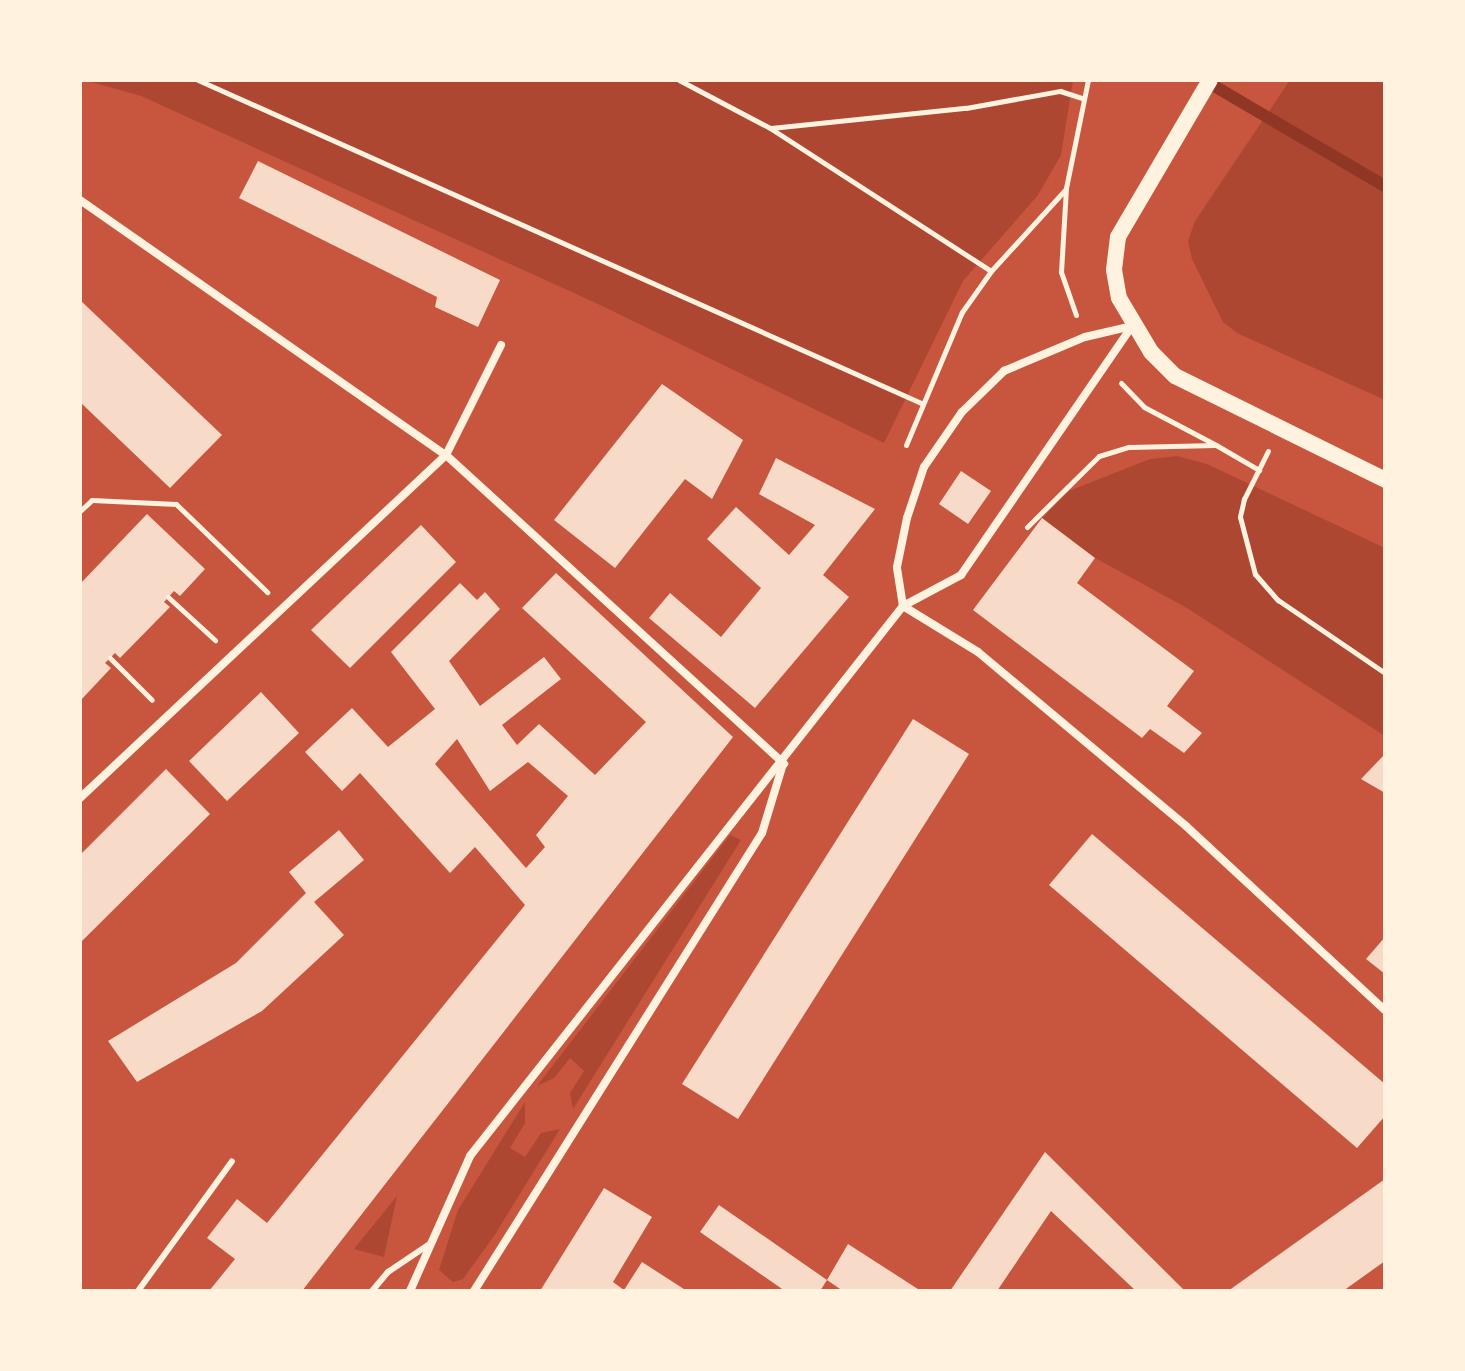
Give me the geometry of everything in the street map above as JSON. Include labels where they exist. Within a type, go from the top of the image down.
[{"type":"main road","points":[[1210,80],[1118,237],[1114,270],[1119,298],[1133,325],[1175,376],[1385,480]]},
{"type":"street","points":[[80,200],[446,455],[784,764]]},
{"type":"street","points":[[1133,325],[1085,337],[1004,371],[962,412],[924,467],[907,518],[897,567],[903,606],[978,652],[1186,826],[1385,1010]]},
{"type":"street","points":[[410,1291],[470,1156],[747,799],[784,764],[903,606],[961,575],[1133,325]]},
{"type":"street","points":[[80,798],[446,455],[501,345]]},
{"type":"street","points":[[474,1291],[762,833],[784,764]]},
{"type":"lane","points":[[138,1291],[232,1161]]},
{"type":"lane","points":[[372,1291],[388,1272],[432,1242]]},
{"type":"path","points":[[198,80],[921,403]]},
{"type":"path","points":[[679,80],[770,128],[991,271]]},
{"type":"path","points":[[903,456],[921,403],[962,312],[991,271],[1066,188],[1088,80]]},
{"type":"path","points":[[770,128],[966,108],[1060,91],[1084,99]]},
{"type":"path","points":[[1280,429],[1240,517],[1255,574],[1278,600],[1385,673]]},
{"type":"path","points":[[1024,529],[1099,456],[1129,447],[1216,445],[1259,470]]},
{"type":"path","points":[[80,511],[92,500],[176,504],[283,608]]},
{"type":"path","points":[[168,597],[193,619]]},
{"type":"path","points":[[110,658],[135,683]]},
{"type":"shaded area","points":[[84,80],[1073,80],[1061,155],[1038,195],[963,281],[884,443],[598,304],[141,96]]},
{"type":"shaded area","points":[[1290,80],[1385,80],[1385,400],[1237,333],[1223,322],[1192,259],[1188,241],[1195,221]]},
{"type":"shaded area","points":[[1177,456],[1207,464],[1385,548],[1385,736],[1187,608],[1095,558],[1042,518],[1069,491],[1150,459]]},
{"type":"shaded area","points":[[730,835],[741,840],[573,1109],[570,1093],[584,1071],[570,1058],[554,1078],[537,1086]]},
{"type":"shaded area","points":[[525,1102],[525,1123],[510,1148],[525,1157],[541,1133],[560,1129],[494,1236],[463,1279],[453,1282],[439,1270],[458,1210]]},
{"type":"shaded area","points":[[397,1196],[384,1257],[354,1249]]},
{"type":"building","points":[[258,161],[500,280],[478,327],[435,307],[437,297],[239,198]]},
{"type":"building","points":[[80,300],[222,435],[170,488],[80,402]]},
{"type":"building","points":[[662,384],[743,440],[712,499],[685,479],[615,568],[554,520]]},
{"type":"building","points":[[776,458],[875,509],[823,575],[849,597],[755,708],[649,618],[670,593],[721,637],[761,588],[707,539],[736,507],[789,555],[815,525],[759,494]]},
{"type":"building","points":[[961,471],[991,491],[968,524],[939,504]]},
{"type":"building","points":[[147,514],[205,569],[180,596],[174,591],[164,602],[170,607],[120,658],[115,653],[105,663],[111,668],[80,701],[80,584]]},
{"type":"building","points":[[1042,518],[1095,558],[1077,583],[1194,671],[1167,706],[1202,733],[1184,753],[1150,729],[1142,738],[973,610]]},
{"type":"building","points":[[421,525],[456,562],[350,668],[311,630]]},
{"type":"building","points":[[556,573],[733,737],[302,1291],[209,1291],[235,1259],[207,1238],[237,1199],[267,1223],[525,905],[475,847],[450,873],[360,773],[342,791],[305,752],[352,708],[388,747],[435,709],[391,652],[460,583],[477,600],[485,592],[500,609],[449,661],[480,706],[544,657],[561,679],[502,725],[517,745],[539,724],[595,775],[646,722],[522,608]],"holes":[[[457,739],[490,791],[528,762],[568,796],[536,835],[545,847],[526,868],[435,764]]]},
{"type":"building","points":[[261,692],[299,733],[227,801],[189,761]]},
{"type":"building","points":[[913,719],[969,754],[738,1119],[682,1084]]},
{"type":"building","points":[[1385,754],[1385,793],[1361,779]]},
{"type":"building","points":[[166,769],[210,814],[80,943],[80,855]]},
{"type":"building","points":[[339,830],[364,860],[314,902],[344,935],[262,1011],[137,1082],[108,1041],[236,963],[306,893],[289,872]]},
{"type":"building","points":[[1092,834],[1385,1084],[1385,1116],[1357,1148],[1049,885]]},
{"type":"building","points":[[1385,937],[1385,974],[1366,959]]},
{"type":"building","points":[[1045,1152],[1185,1291],[1136,1291],[1051,1211],[997,1291],[950,1291]]},
{"type":"building","points":[[1385,1179],[1385,1261],[1343,1291],[1228,1291]]},
{"type":"building","points":[[604,1188],[652,1217],[613,1282],[624,1290],[642,1262],[687,1291],[540,1291]]},
{"type":"building","points":[[719,1205],[827,1280],[820,1291],[785,1291],[700,1232]]},
{"type":"building","points":[[848,1244],[921,1291],[843,1291],[827,1280]]},
{"type":"waterway","points":[[1204,80],[1385,186]]}]
